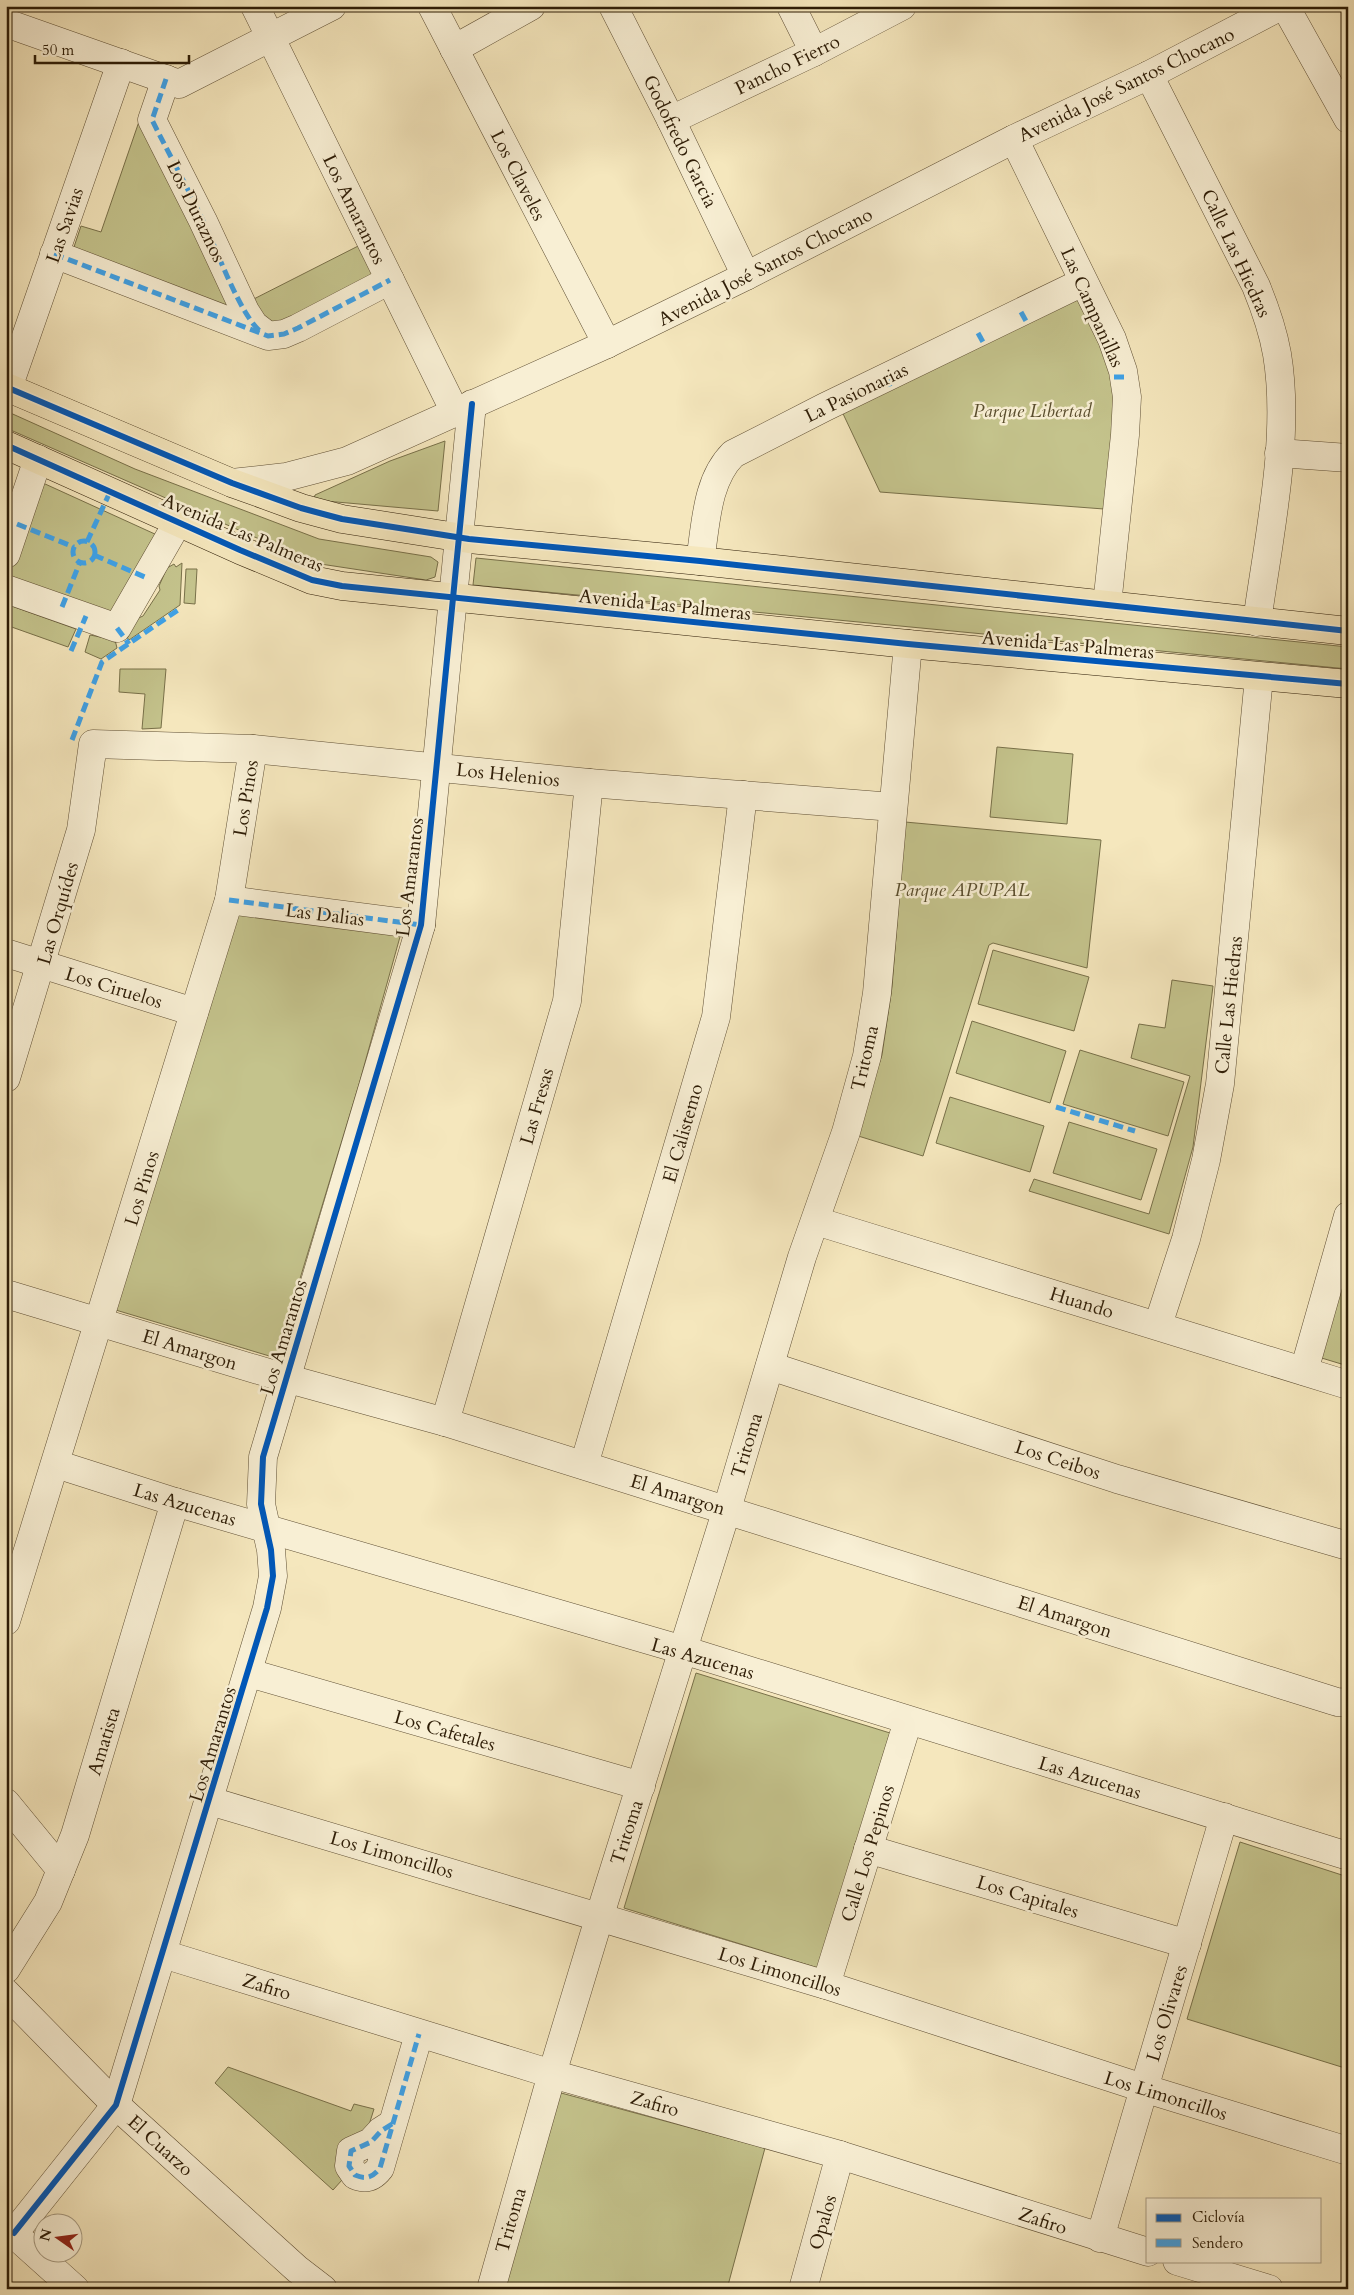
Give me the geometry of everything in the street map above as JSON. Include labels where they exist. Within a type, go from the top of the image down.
[{"type":"main road","points":[[7,387],[232,484],[301,508],[342,519],[459,538],[700,561],[1348,631]]},
{"type":"main road","name":"Avenida Las Palmeras","points":[[6,445],[312,580],[351,587],[908,644],[1348,684]]},
{"type":"street","name":"Los Amarantos","points":[[10,2230],[116,2105],[249,1673],[272,1584],[271,1550],[261,1504],[261,1469],[285,1378],[332,1229],[421,925],[459,538],[464,408],[390,280],[255,6]]},
{"type":"street","points":[[6,23],[179,84],[332,6]]},
{"type":"street","name":"Los Claveles","points":[[432,6],[606,344]]},
{"type":"street","points":[[454,49],[531,6]]},
{"type":"street","name":"Godofredo Garcia","points":[[613,6],[671,120],[746,276]]},
{"type":"street","points":[[791,6],[814,52]]},
{"type":"street","name":"Pancho Fierro","points":[[671,120],[814,52],[902,6]]},
{"type":"street","points":[[1283,6],[1348,119]]},
{"type":"street","name":"Avenida José Santos Chocano","points":[[232,484],[286,477],[347,461],[606,344],[746,276],[1014,139],[1149,75],[1283,6]]},
{"type":"street","name":"Las Savias","points":[[7,387],[121,63]]},
{"type":"street","name":"Calle Las Hiedras","points":[[1149,75],[1256,286],[1266,313],[1277,354],[1280,378],[1280,453],[1257,622]]},
{"type":"street","name":"Los Duraznos","points":[[166,79],[152,120],[203,221],[245,311],[254,325],[268,336]]},
{"type":"street","name":"Las Campanillas","points":[[1014,139],[1118,355],[1127,397],[1125,435],[1107,605]]},
{"type":"street","points":[[54,254],[268,336],[284,334],[298,328],[390,280]]},
{"type":"street","name":"La Pasionarias","points":[[700,561],[714,482],[722,465],[733,454],[1083,282]]},
{"type":"street","points":[[1280,453],[1348,458]]},
{"type":"street","points":[[6,554],[38,459]]},
{"type":"street","points":[[6,589],[62,607],[117,628],[178,522]]},
{"type":"street","name":"Tritoma","points":[[491,2289],[552,2074],[600,1916],[727,1509],[802,1256],[846,1132],[867,1056],[878,993],[908,644]]},
{"type":"street","name":"Calle Las Hiedras","points":[[1158,1325],[1198,1194],[1220,1084],[1259,677]]},
{"type":"street","name":"Los Helenios","points":[[93,744],[253,750],[437,766],[589,783],[893,806]]},
{"type":"street","name":"Las Orquídes","points":[[6,1078],[81,830],[93,744]]},
{"type":"street","name":"Los Pinos","points":[[6,1621],[229,900],[253,750]]},
{"type":"street","name":"Las Fresas","points":[[445,1422],[567,1001],[589,783]]},
{"type":"street","name":"El Calistemo","points":[[584,1465],[716,1017],[743,795]]},
{"type":"street","name":"Las Dalias","points":[[229,900],[243,904],[421,925]]},
{"type":"street","name":"Los Ciruelos","points":[[6,953],[194,1012]]},
{"type":"street","points":[[1304,1371],[1348,1216]]},
{"type":"street","name":"Huando","points":[[816,1221],[1348,1385]]},
{"type":"street","name":"El Amargon","points":[[6,1294],[285,1378],[445,1422],[1337,1702],[1348,1703]]},
{"type":"street","name":"Los Ceibos","points":[[770,1366],[1117,1479],[1348,1546]]},
{"type":"street","name":"Las Azucenas","points":[[56,1464],[175,1502],[683,1650],[1348,1856]]},
{"type":"street","name":"Amatista","points":[[6,1970],[48,1902],[75,1835],[175,1502]]},
{"type":"street","name":"Los Cafetales","points":[[249,1673],[641,1786]]},
{"type":"street","name":"Calle Los Pepinos","points":[[826,1985],[908,1721]]},
{"type":"street","name":"Los Limoncillos","points":[[210,1800],[826,1985],[1143,2088],[1348,2151]]},
{"type":"street","points":[[6,1803],[61,1870]]},
{"type":"street","name":"Los Olivares","points":[[1100,2238],[1224,1817]]},
{"type":"street","name":"Los Capitales","points":[[868,1849],[1187,1944]]},
{"type":"street","name":"Zafiro","points":[[163,1954],[552,2074],[840,2155],[1146,2251]]},
{"type":"street","name":"El Cuarzo","points":[[6,1993],[116,2105],[297,2269],[323,2289]]},
{"type":"street","points":[[392,2124],[419,2034]]},
{"type":"street","name":"Opalos","points":[[803,2289],[840,2155]]},
{"type":"street","points":[[10,2230],[75,2289]]},
{"type":"street","points":[[1180,2262],[1270,2289]]},
{"type":"green space","points":[[155,75],[152,120],[242,305],[370,240],[390,280],[284,334],[70,259],[81,226],[101,232]]},
{"type":"green space","name":"Parque Libertad","points":[[1083,282],[1112,339],[1117,510],[880,492],[837,401]]},
{"type":"green space","points":[[6,411],[135,469],[319,539],[431,557],[438,562],[435,577],[426,580],[314,563],[6,428]]},
{"type":"green space","points":[[445,441],[438,511],[314,500],[315,495],[390,461]]},
{"type":"green space","points":[[32,478],[168,540],[117,628],[6,589],[6,554]]},
{"type":"green space","points":[[476,558],[1348,647],[1348,669],[473,585]]},
{"type":"green space","points":[[182,563],[180,605],[129,640],[123,632],[132,621],[143,616],[160,590],[159,586],[167,568],[174,564],[176,567]]},
{"type":"green space","points":[[186,569],[197,569],[195,604],[184,603]]},
{"type":"green space","points":[[6,604],[76,629],[68,647],[6,625]]},
{"type":"green space","points":[[90,635],[115,640],[117,648],[101,659],[85,652]]},
{"type":"green space","points":[[120,669],[166,669],[161,728],[142,729],[145,694],[119,692]]},
{"type":"green space","points":[[997,747],[1073,754],[1067,824],[990,817]]},
{"type":"green space","name":"Parque APUPAL","points":[[905,822],[1101,840],[1087,968],[993,943],[989,945],[923,1156],[855,1135],[882,1055],[892,987]]},
{"type":"green space","points":[[233,906],[403,926],[359,1084],[276,1358],[109,1308]]},
{"type":"green space","points":[[993,950],[1089,977],[1074,1031],[978,1004]]},
{"type":"green space","points":[[1172,980],[1213,986],[1193,1147],[1169,1234],[1029,1191],[1034,1179],[1149,1214],[1190,1076],[1131,1058],[1139,1024],[1165,1028]]},
{"type":"green space","points":[[972,1021],[1066,1051],[1050,1103],[956,1073]]},
{"type":"green space","points":[[1080,1050],[1184,1082],[1168,1136],[1063,1104]]},
{"type":"green space","points":[[950,1097],[1044,1126],[1030,1172],[936,1143]]},
{"type":"green space","points":[[1069,1122],[1157,1149],[1141,1200],[1053,1173]]},
{"type":"green space","points":[[1348,1252],[1348,1366],[1315,1356]]},
{"type":"green space","points":[[696,1673],[890,1733],[818,1968],[624,1908]]},
{"type":"green space","points":[[1240,1842],[1348,1877],[1348,2069],[1187,2019]]},
{"type":"green space","points":[[228,2067],[351,2111],[354,2104],[374,2109],[368,2128],[338,2175],[342,2180],[333,2190],[215,2083]]},
{"type":"green space","points":[[550,2090],[765,2148],[727,2289],[496,2289]]},
{"type":"marked path","points":[[166,79],[152,120],[198,210],[237,297],[253,324],[261,332]]},
{"type":"marked path","points":[[54,254],[268,336],[284,334],[298,328],[390,280]]},
{"type":"marked path","points":[[1021,312],[1026,321]]},
{"type":"marked path","points":[[978,333],[983,342]]},
{"type":"marked path","points":[[887,377],[890,387]]},
{"type":"marked path","points":[[1114,377],[1124,377]]},
{"type":"marked path","points":[[87,542],[110,492]]},
{"type":"marked path","points":[[17,524],[74,547]]},
{"type":"marked path","points":[[84,541],[92,544],[95,552],[92,560],[84,563],[76,560],[73,552],[76,544],[84,541]]},
{"type":"marked path","points":[[94,555],[147,578]]},
{"type":"marked path","points":[[62,607],[80,562]]},
{"type":"marked path","points":[[72,740],[102,662],[178,610]]},
{"type":"marked path","points":[[71,651],[86,616]]},
{"type":"marked path","points":[[117,628],[129,644]]},
{"type":"marked path","points":[[229,900],[421,925]]},
{"type":"marked path","points":[[1056,1107],[1135,1131]]},
{"type":"marked path","points":[[392,2124],[381,2131],[371,2142],[351,2151],[349,2166],[355,2175],[369,2177],[380,2168],[419,2034]]},
{"type":"cycle path","points":[[6,387],[232,483],[301,508],[342,519],[469,539],[700,561],[1348,631]]},
{"type":"cycle path","points":[[14,2233],[116,2105],[267,1608],[273,1576],[271,1550],[261,1504],[263,1457],[421,925],[472,404]]},
{"type":"cycle path","points":[[6,445],[240,550],[312,580],[342,586],[908,644],[1348,684]]}]
